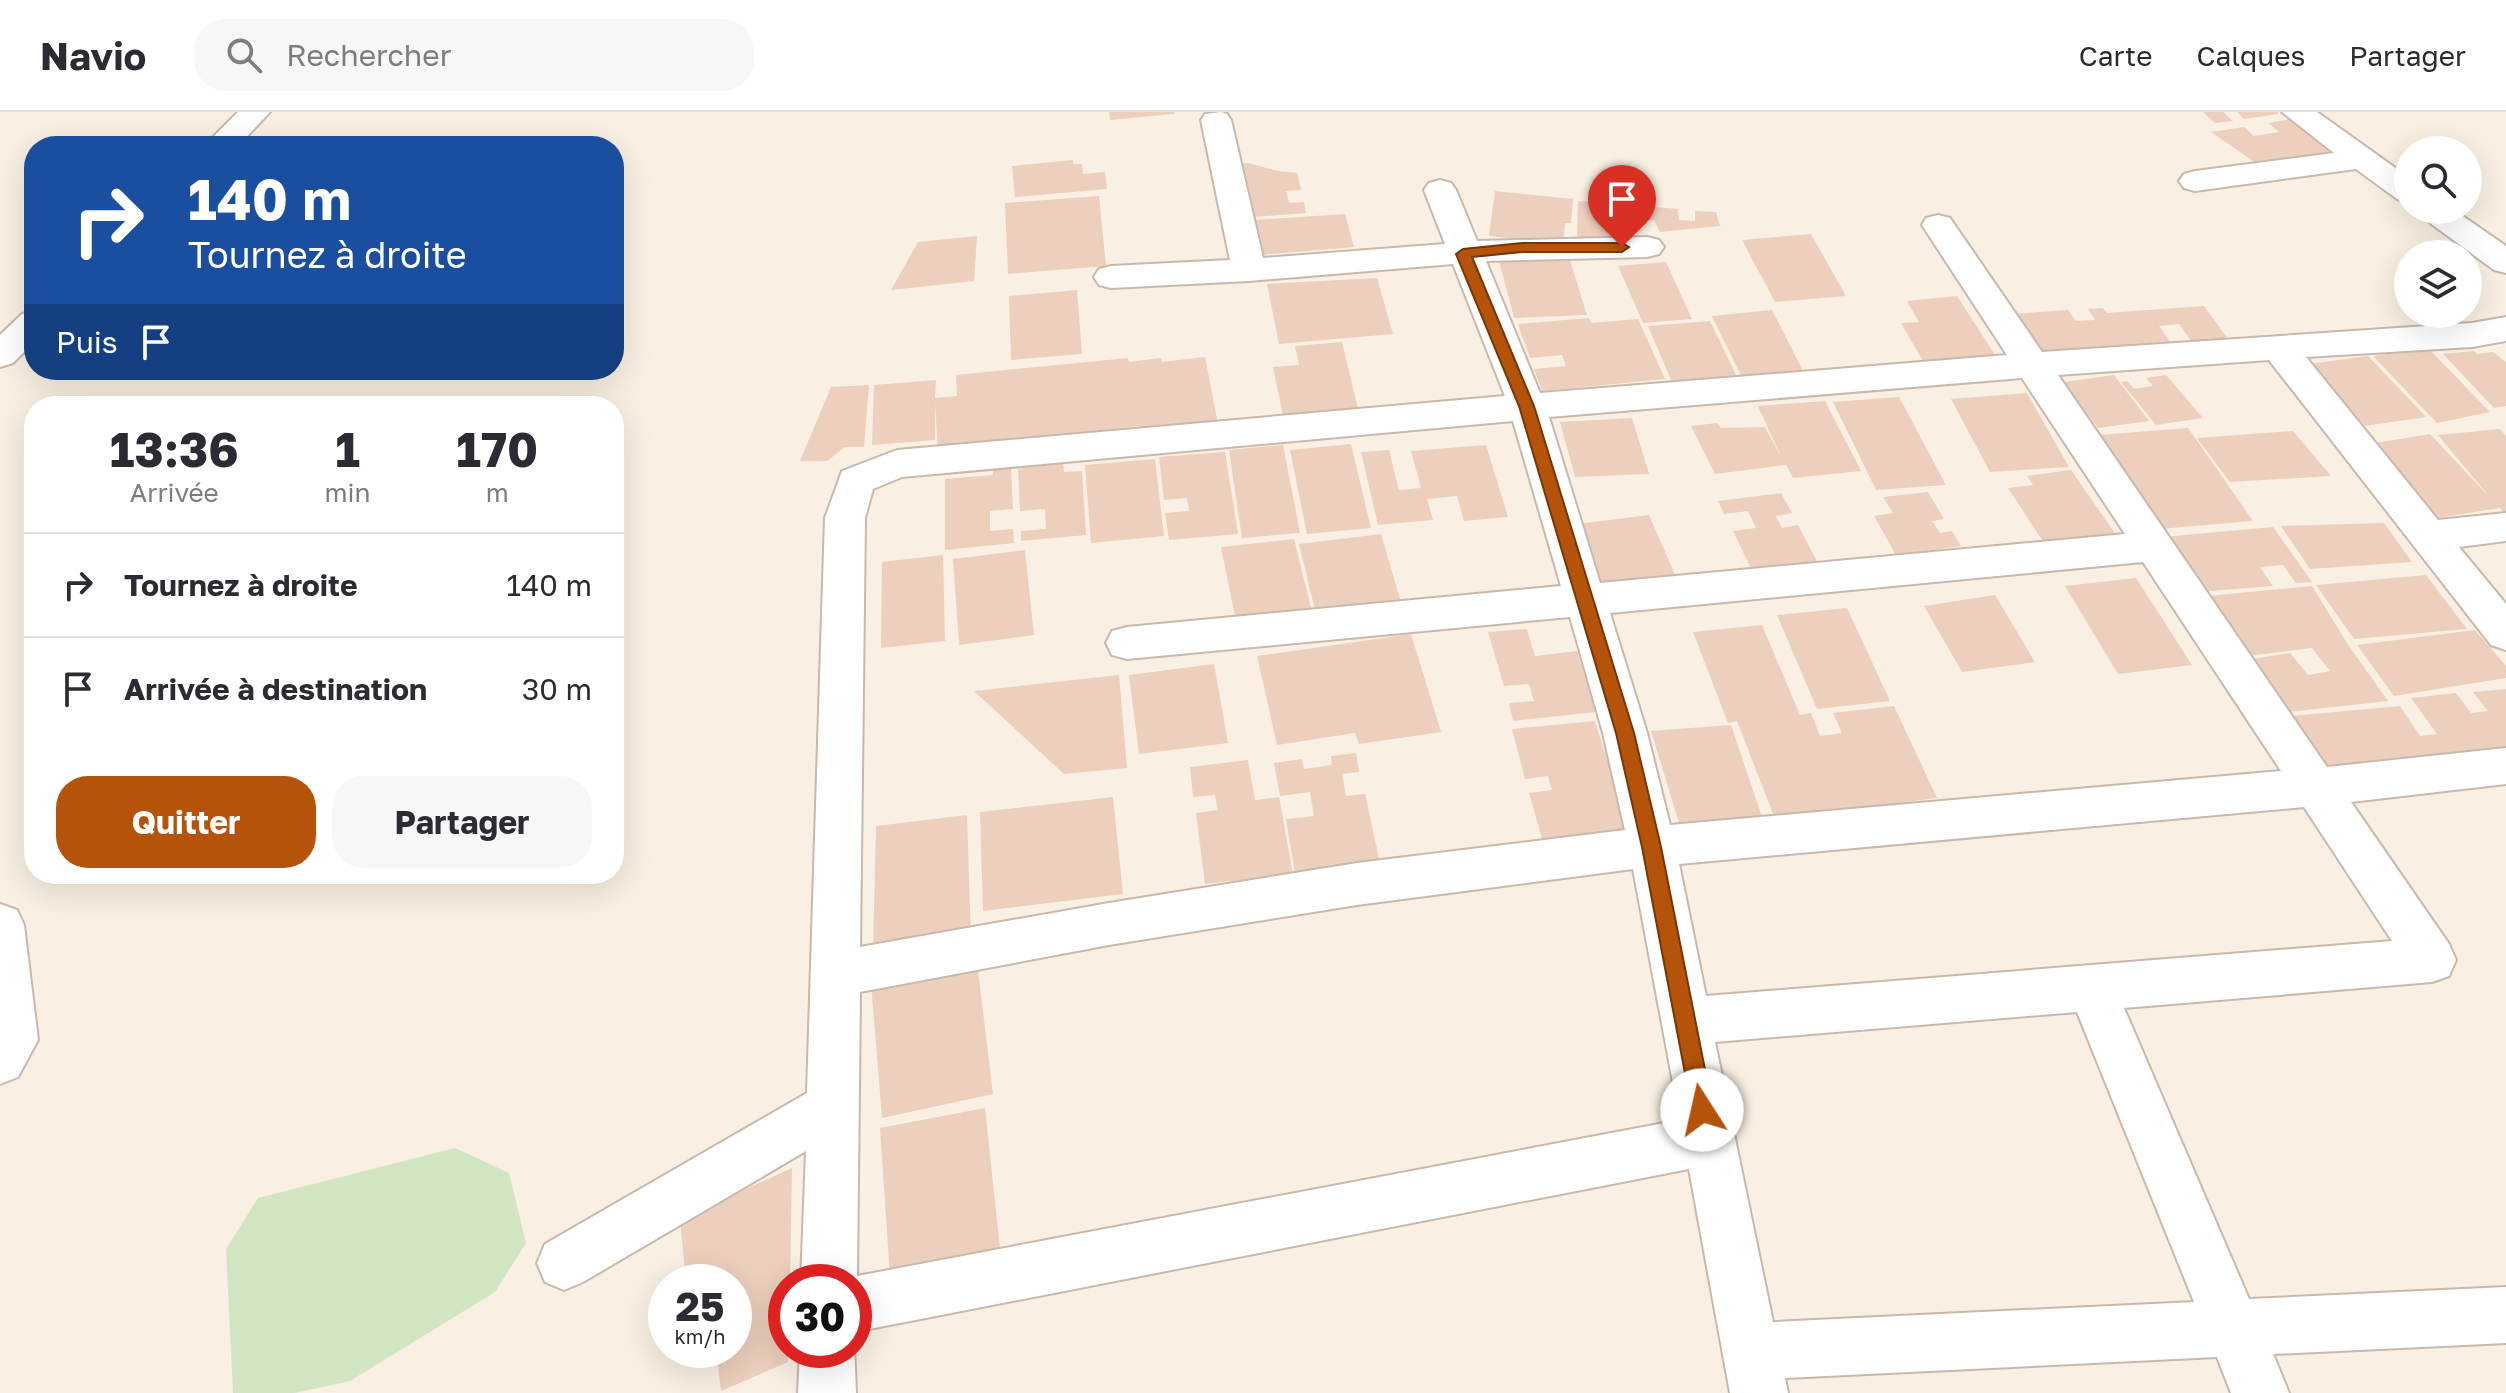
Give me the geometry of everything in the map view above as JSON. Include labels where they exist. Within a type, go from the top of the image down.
[{"type":"street","points":[[230,136],[255,112]]},
{"type":"street","points":[[2297,112],[2394,182]]},
{"type":"street","points":[[1216,120],[1249,270]]},
{"type":"street","points":[[2195,181],[2363,159]]},
{"type":"street","points":[[1440,190],[1463,254],[1527,406],[1625,733],[1652,847],[1755,1372],[2232,1326],[2506,1315]]},
{"type":"street","points":[[2453,224],[2506,262]]},
{"type":"street","points":[[1687,1021],[2432,960],[1938,225]]},
{"type":"street","points":[[1111,277],[1249,270],[1522,248],[1647,247]]},
{"type":"street","points":[[829,1264],[845,518],[856,481],[897,464],[1527,406],[2031,364],[2472,335],[2506,329]]},
{"type":"street","points":[[0,355],[24,332]]},
{"type":"street","points":[[2278,347],[2506,634]]},
{"type":"street","points":[[2427,536],[2506,527]]},
{"type":"street","points":[[1127,643],[2154,546]]},
{"type":"street","points":[[835,974],[1109,924],[1357,884],[1652,847],[2315,787],[2506,766]]},
{"type":"street","points":[[0,925],[13,1040],[0,1060]]},
{"type":"street","points":[[2091,987],[2260,1393]]},
{"type":"street","points":[[564,1263],[832,1107]]},
{"type":"street","points":[[872,1301],[1708,1140]]},
{"type":"street","points":[[827,1393],[828,1368]]},
{"type":"green space","points":[[455,1148],[509,1173],[526,1243],[495,1292],[350,1381],[295,1393],[233,1393],[226,1249],[258,1198]]},
{"type":"building","points":[[1109,112],[1174,112],[1174,114],[1110,120]]},
{"type":"building","points":[[2203,112],[2223,112],[2233,121],[2215,123]]},
{"type":"building","points":[[2237,112],[2278,112],[2278,114],[2244,119]]},
{"type":"building","points":[[2291,119],[2334,151],[2256,163],[2211,132],[2244,127],[2254,136],[2279,132],[2268,123]]},
{"type":"building","points":[[1073,160],[1073,164],[1082,164],[1083,174],[1105,172],[1107,189],[1015,197],[1012,166]]},
{"type":"building","points":[[1248,163],[1297,173],[1301,190],[1286,191],[1289,203],[1304,202],[1306,213],[1252,217],[1238,164]]},
{"type":"building","points":[[1495,191],[1573,199],[1571,223],[1565,223],[1563,244],[1489,236]]},
{"type":"building","points":[[1099,196],[1106,266],[1008,274],[1005,203]]},
{"type":"building","points":[[1578,201],[1678,209],[1679,220],[1695,221],[1695,211],[1716,212],[1720,226],[1660,232],[1654,220],[1611,225],[1616,236],[1577,240]]},
{"type":"building","points":[[1345,214],[1354,247],[1261,255],[1254,220]]},
{"type":"building","points":[[1811,234],[1846,296],[1775,302],[1742,240]]},
{"type":"building","points":[[977,236],[974,281],[891,290],[918,242]]},
{"type":"building","points":[[1568,254],[1587,315],[1514,318],[1498,257]]},
{"type":"building","points":[[1666,262],[1692,319],[1643,323],[1618,266]]},
{"type":"building","points":[[1377,278],[1393,334],[1279,344],[1267,284]]},
{"type":"building","points":[[1077,290],[1082,354],[1011,360],[1009,296]]},
{"type":"building","points":[[1957,296],[1999,361],[1927,368],[1901,323],[1919,322],[1907,301]]},
{"type":"building","points":[[2204,306],[2233,346],[2196,348],[2179,324],[2159,326],[2176,350],[2038,358],[2011,314],[2068,310],[2076,321],[2095,320],[2088,309],[2103,308],[2107,313]]},
{"type":"building","points":[[1772,310],[1807,379],[1745,384],[1712,316]]},
{"type":"building","points":[[1589,318],[1592,323],[1638,319],[1665,379],[1542,391],[1534,369],[1566,366],[1562,355],[1530,358],[1518,324]]},
{"type":"building","points":[[1710,321],[1739,381],[1674,387],[1648,326]]},
{"type":"building","points":[[1342,342],[1359,413],[1284,420],[1273,367],[1299,365],[1295,346]]},
{"type":"building","points":[[2428,348],[2490,412],[2437,423],[2373,356]]},
{"type":"building","points":[[2474,351],[2477,354],[2493,352],[2506,362],[2506,406],[2494,408],[2443,354]]},
{"type":"building","points":[[2368,356],[2426,417],[2365,426],[2309,364]]},
{"type":"building","points":[[1205,357],[1219,429],[1140,438],[1139,426],[1072,434],[1072,437],[938,450],[935,403],[935,440],[872,445],[874,385],[936,380],[935,398],[957,396],[956,375],[1128,358],[1129,362],[1161,358],[1162,362]]},
{"type":"building","points":[[2114,375],[2149,421],[2098,428],[2064,382]]},
{"type":"building","points":[[2166,375],[2203,418],[2156,425],[2121,382],[2127,381],[2134,389],[2153,386],[2146,378]]},
{"type":"building","points":[[869,385],[864,447],[845,447],[827,461],[800,461],[831,387]]},
{"type":"building","points":[[2027,393],[2069,467],[1990,472],[1951,399]]},
{"type":"building","points":[[1899,397],[1946,485],[1876,490],[1833,402]]},
{"type":"building","points":[[1825,401],[1861,471],[1793,478],[1786,465],[1715,474],[1691,426],[1717,423],[1721,428],[1765,427],[1783,461],[1758,406]]},
{"type":"building","points":[[1632,418],[1649,474],[1575,477],[1560,422]]},
{"type":"building","points":[[2188,428],[2253,521],[2159,529],[2099,435]]},
{"type":"building","points":[[2500,429],[2506,436],[2506,515],[2500,508],[2424,520],[2357,446],[2430,434],[2492,500],[2438,435]]},
{"type":"building","points":[[2293,431],[2331,476],[2230,482],[2197,438]]},
{"type":"building","points":[[1351,444],[1371,528],[1307,534],[1290,450]]},
{"type":"building","points":[[1283,445],[1300,533],[1242,538],[1229,450]]},
{"type":"building","points":[[1486,445],[1508,517],[1464,521],[1457,496],[1427,499],[1433,520],[1378,525],[1361,452],[1389,450],[1399,490],[1421,488],[1411,451]]},
{"type":"building","points":[[1225,452],[1238,534],[1169,540],[1165,513],[1189,511],[1187,498],[1164,500],[1159,457]]},
{"type":"building","points":[[1155,459],[1164,536],[1091,543],[1085,465]]},
{"type":"building","points":[[1063,461],[1064,472],[1082,471],[1086,535],[1021,541],[1021,531],[1046,529],[1045,509],[1020,511],[1018,469]]},
{"type":"building","points":[[1011,465],[1013,509],[990,511],[990,531],[1013,529],[1014,543],[945,550],[945,479],[993,475],[993,467]]},
{"type":"building","points":[[2071,470],[2119,539],[2048,549],[2008,488],[2033,485],[2027,476]]},
{"type":"building","points":[[1928,492],[1944,519],[1932,521],[1940,533],[1952,531],[1961,546],[1896,555],[1874,516],[1893,513],[1883,497]]},
{"type":"building","points":[[1781,493],[1792,513],[1776,516],[1782,528],[1798,525],[1822,571],[1756,579],[1733,531],[1756,528],[1748,511],[1724,514],[1718,501]]},
{"type":"building","points":[[1649,515],[1679,584],[1597,595],[1570,525]]},
{"type":"building","points":[[2384,523],[2412,562],[2310,569],[2281,526]]},
{"type":"building","points":[[2273,527],[2312,582],[2296,583],[2283,565],[2260,567],[2273,586],[2197,592],[2162,537]]},
{"type":"building","points":[[1381,534],[1400,599],[1315,610],[1299,544]]},
{"type":"building","points":[[1294,539],[1313,616],[1237,626],[1221,547]]},
{"type":"building","points":[[1025,550],[1034,635],[959,645],[953,559]]},
{"type":"building","points":[[943,555],[945,641],[881,648],[882,562]]},
{"type":"building","points":[[2426,575],[2467,629],[2354,639],[2316,585]]},
{"type":"building","points":[[2136,578],[2192,665],[2118,674],[2065,586]]},
{"type":"building","points":[[2312,586],[2388,701],[2278,713],[2240,661],[2290,653],[2308,675],[2330,671],[2312,648],[2240,657],[2197,597]]},
{"type":"building","points":[[1995,595],[2035,662],[1962,672],[1924,606]]},
{"type":"building","points":[[1847,608],[1890,701],[1817,709],[1777,615]]},
{"type":"building","points":[[1762,625],[1800,715],[1811,713],[1820,736],[1842,733],[1833,713],[1894,706],[1937,798],[1775,819],[1737,721],[1728,723],[1693,632]]},
{"type":"building","points":[[1527,629],[1535,656],[1577,651],[1596,712],[1513,721],[1509,703],[1534,701],[1529,684],[1504,686],[1488,632]]},
{"type":"building","points":[[2475,630],[2506,666],[2506,678],[2394,696],[2357,645]]},
{"type":"building","points":[[1411,634],[1441,732],[1359,744],[1355,733],[1277,745],[1257,656]]},
{"type":"building","points":[[1214,664],[1228,743],[1139,754],[1129,675]]},
{"type":"building","points":[[1119,675],[1127,768],[1064,774],[974,691]]},
{"type":"building","points":[[2506,689],[2506,764],[2321,779],[2281,717],[2400,706],[2420,736],[2437,734],[2411,698],[2456,693],[2471,713],[2488,711],[2473,692]]},
{"type":"building","points":[[1595,721],[1633,842],[1546,852],[1529,793],[1552,790],[1548,776],[1525,779],[1512,729]]},
{"type":"building","points":[[1731,725],[1762,817],[1679,823],[1651,731]]},
{"type":"building","points":[[1356,753],[1359,772],[1342,774],[1346,796],[1365,794],[1380,863],[1295,873],[1286,819],[1314,816],[1310,792],[1280,796],[1274,763],[1302,759],[1304,769],[1332,765],[1331,756]]},
{"type":"building","points":[[1248,760],[1255,800],[1279,797],[1293,874],[1205,884],[1196,813],[1218,810],[1215,795],[1193,797],[1190,767]]},
{"type":"building","points":[[1113,797],[1123,894],[983,911],[980,812]]},
{"type":"building","points":[[967,815],[971,940],[873,952],[876,826]]},
{"type":"building","points":[[977,962],[993,1094],[882,1118],[871,983]]},
{"type":"building","points":[[985,1108],[1002,1267],[891,1290],[880,1128]]},
{"type":"building","points":[[792,1168],[790,1264],[768,1264],[768,1368],[774,1368],[721,1391],[718,1368],[752,1368],[752,1264],[684,1264],[680,1219]]},
{"type":"route","points":[[1622,247],[1522,248],[1463,254],[1527,406],[1625,733],[1652,847],[1702,1110]]}]
